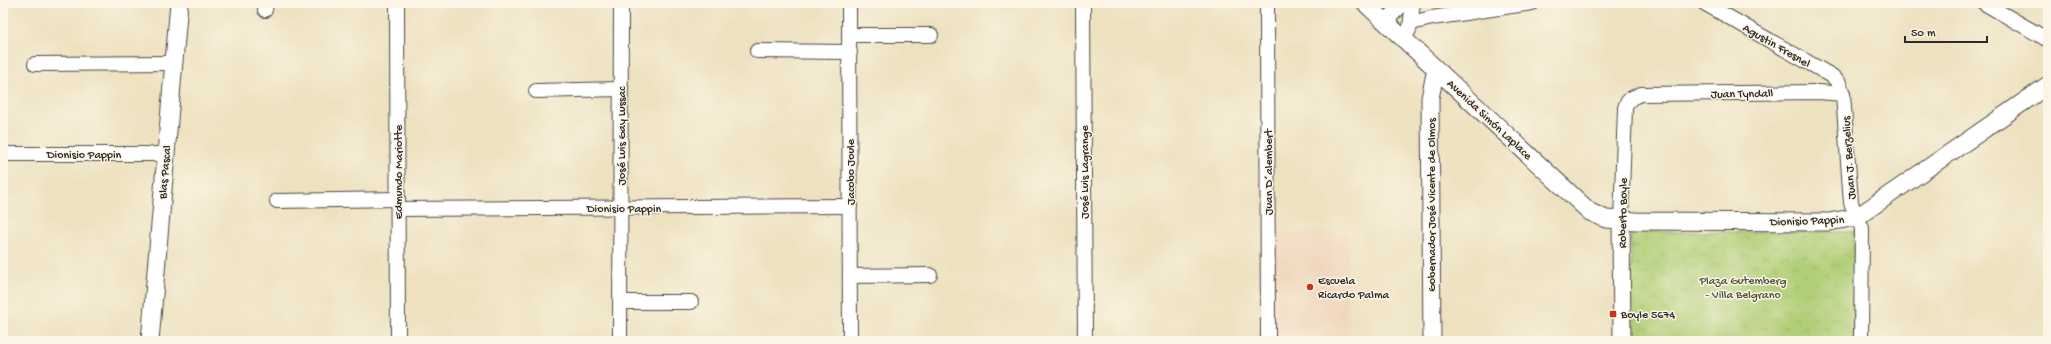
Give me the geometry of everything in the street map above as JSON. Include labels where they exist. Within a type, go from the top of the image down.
[{"type":"main road","name":"Blas Pascal","points":[[150,341],[179,3]]},
{"type":"main road","name":"Avenida Simón Laplace","points":[[1365,3],[1590,212],[1600,218],[1621,220]]},
{"type":"main road","name":"Gobernador José Vicente de Olmos","points":[[1432,341],[1430,98],[1436,70]]},
{"type":"main road","name":"Dionisio Pappin","points":[[1621,220],[1829,222],[1857,217],[2048,85]]},
{"type":"main road","name":"Roberto Boyle","points":[[1621,220],[1622,341]]},
{"type":"street","name":"Edmundo Mariotte","points":[[397,3],[398,341]]},
{"type":"street","name":"José Luis Gay Lussac","points":[[620,341],[621,3]]},
{"type":"street","name":"Jacobo Joule","points":[[849,3],[850,341]]},
{"type":"street","name":"José Luis Lagrange","points":[[1083,3],[1085,341]]},
{"type":"street","name":"Juan D´alembert","points":[[1267,3],[1268,341]]},
{"type":"street","points":[[1385,22],[1404,3]]},
{"type":"street","points":[[1403,39],[1411,24],[1413,3]]},
{"type":"street","points":[[1411,24],[1432,18],[1532,3]]},
{"type":"street","name":"Agustin Fresnel","points":[[1704,3],[1836,80],[1844,94]]},
{"type":"street","points":[[1987,4],[2048,40]]},
{"type":"street","points":[[850,35],[931,36]]},
{"type":"street","points":[[757,51],[850,52]]},
{"type":"street","points":[[35,64],[173,63]]},
{"type":"street","points":[[1813,92],[1825,83],[1825,77],[1820,70]]},
{"type":"street","points":[[536,91],[621,89]]},
{"type":"street","name":"Juan Tyndall","points":[[1641,94],[1813,92],[1844,94]]},
{"type":"street","name":"Roberto Boyle","points":[[1621,220],[1625,108],[1626,102],[1641,94]]},
{"type":"street","name":"Juan J. Berzelius","points":[[1844,94],[1851,204],[1862,228],[1861,341]]},
{"type":"street","name":"Dionisio Pappin","points":[[3,154],[166,154]]},
{"type":"street","name":"Dionisio Pappin","points":[[277,200],[621,208],[850,206]]},
{"type":"street","points":[[850,276],[930,275]]},
{"type":"street","points":[[621,302],[691,302]]},
{"type":"shaded area","name":"Escuela Ricardo Palma","points":[[1272,232],[1348,233],[1346,341],[1274,341]]},
{"type":"green space","name":"Plaza Gutemberg - Villa Belgrano","points":[[1631,232],[1854,232],[1855,341],[1631,341]]},
{"type":"place","name":"Escuela Ricardo Palma","points":[[1310,287]]},
{"type":"place","name":"Boyle 5674","points":[[1613,314]]}]
